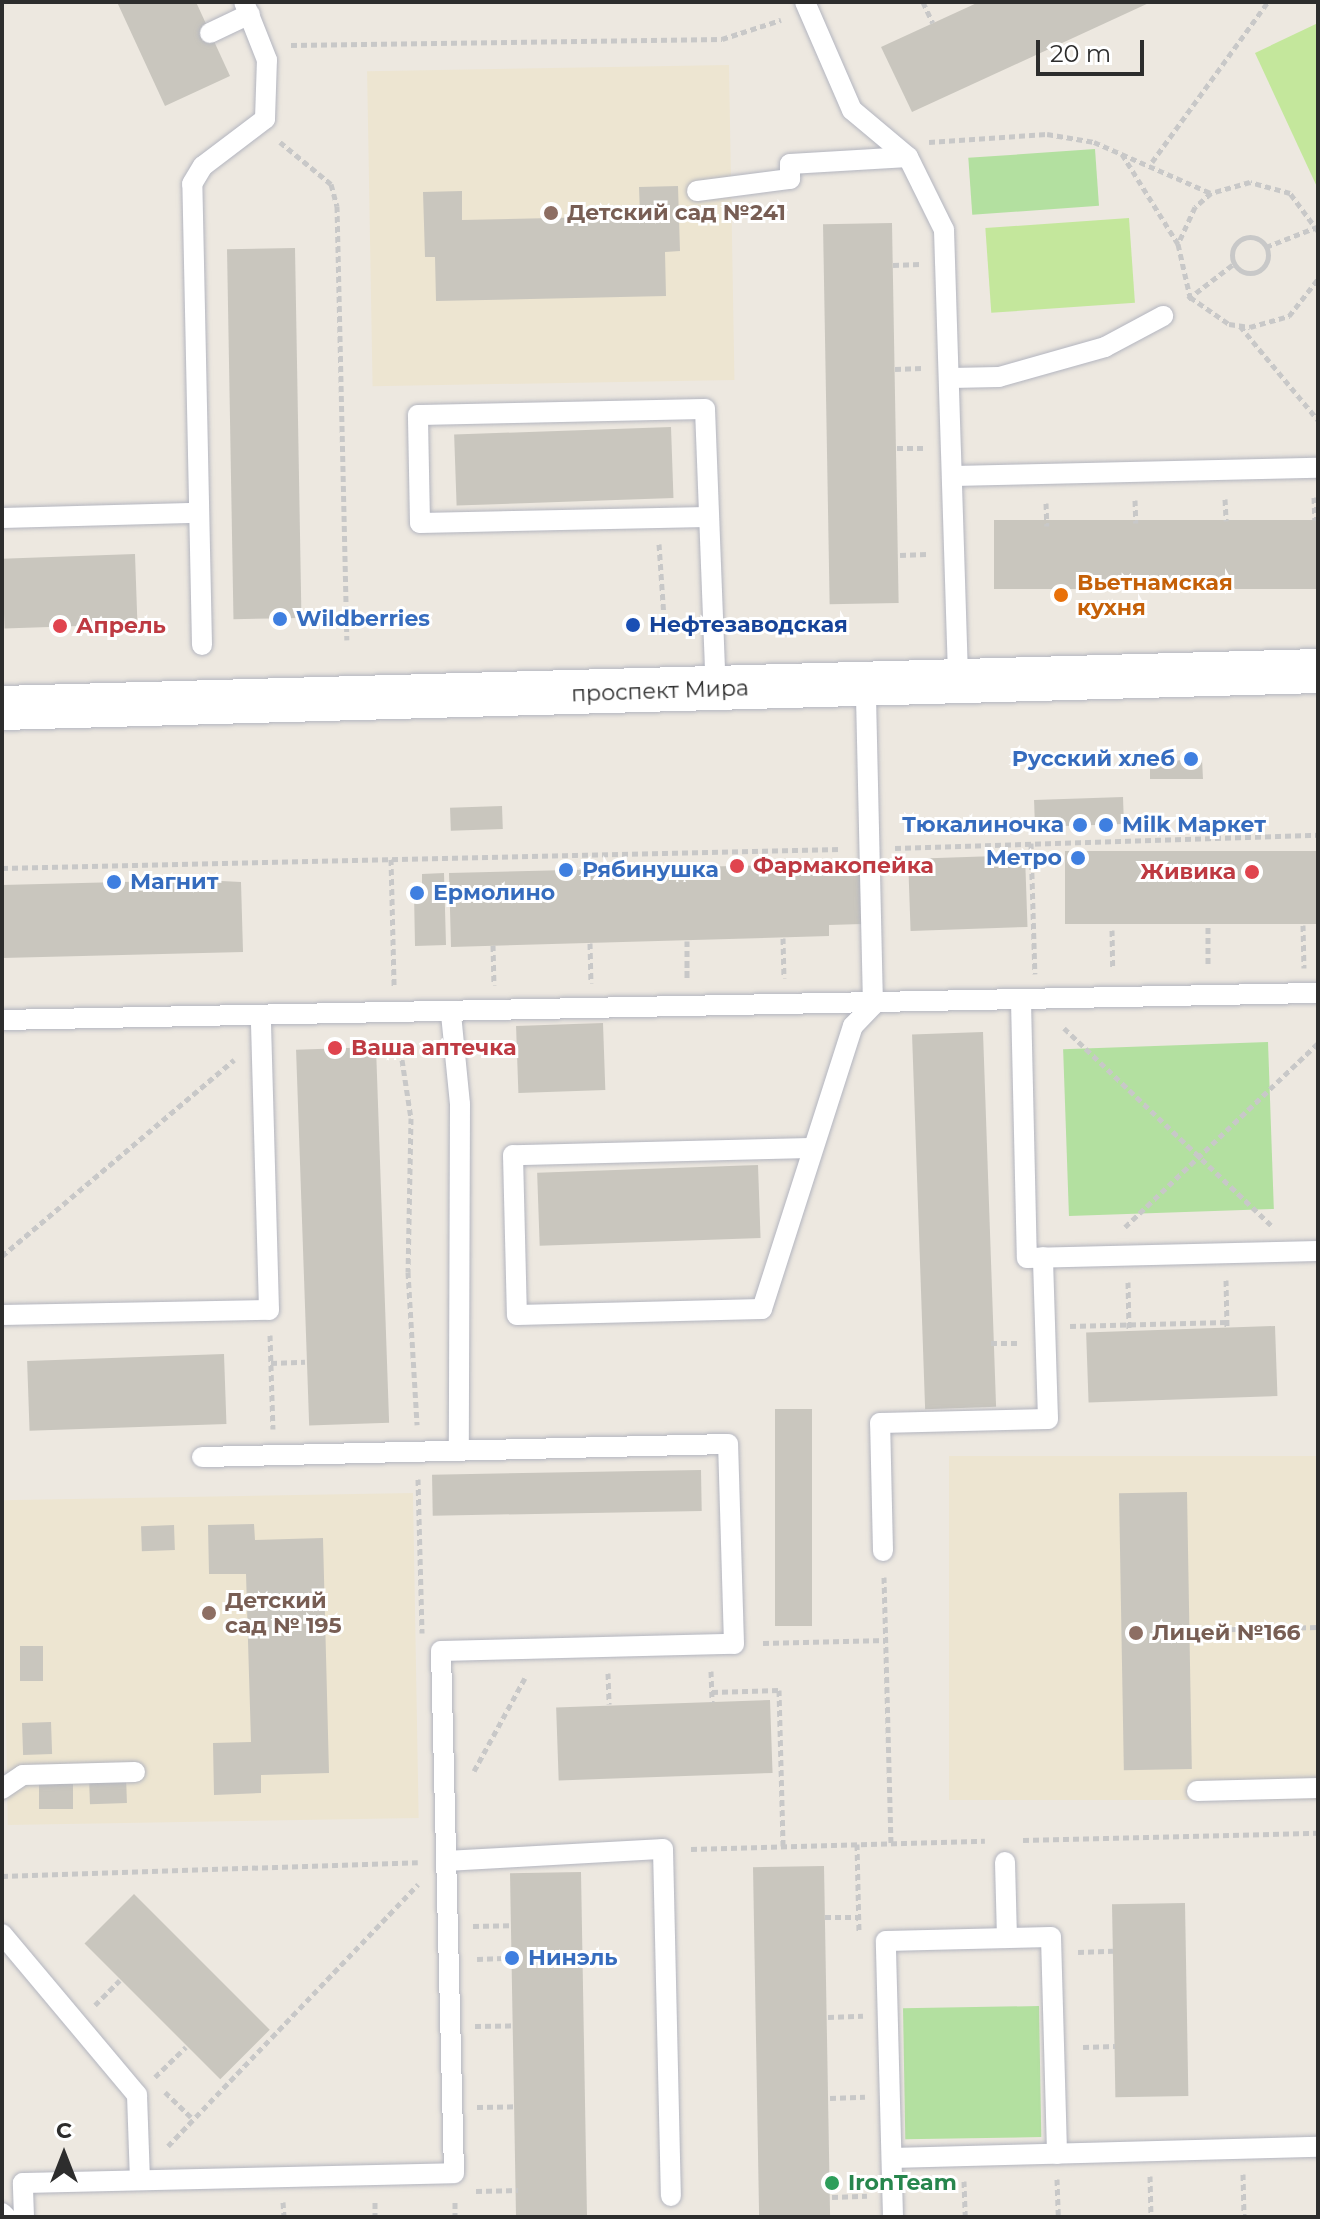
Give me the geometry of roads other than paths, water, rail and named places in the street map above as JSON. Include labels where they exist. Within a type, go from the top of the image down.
[{"type":"main road","name":"проспект Мира","points":[[2,708],[1318,671]]},
{"type":"lane","points":[[814,5],[852,110],[900,153],[944,230],[951,378],[958,683]]},
{"type":"lane","points":[[202,645],[192,184],[203,166],[265,119],[264,45],[247,8],[210,33]]},
{"type":"lane","points":[[697,191],[790,179],[790,164],[900,153]]},
{"type":"lane","points":[[951,378],[999,377],[1105,347],[1163,316]]},
{"type":"lane","points":[[707,517],[420,523],[418,415],[705,409],[716,689]]},
{"type":"lane","points":[[953,476],[1318,468]]},
{"type":"lane","points":[[2,518],[199,513]]},
{"type":"lane","points":[[810,1148],[513,1155],[517,1315],[762,1309],[810,1148],[853,1026],[873,1005],[866,685]]},
{"type":"lane","points":[[2,1020],[394,1012],[451,1014],[1318,993]]},
{"type":"lane","points":[[1028,1000],[1027,1258],[1309,1251]]},
{"type":"lane","points":[[451,1014],[460,1104],[459,1450]]},
{"type":"lane","points":[[2,1315],[269,1310],[261,1015]]},
{"type":"lane","points":[[883,1551],[880,1423],[1048,1419],[1043,1257]]},
{"type":"lane","points":[[24,2217],[23,2183],[454,2173],[441,1651],[734,1644],[728,1444],[202,1457]]},
{"type":"lane","points":[[2,1789],[23,1775],[135,1772]]},
{"type":"lane","points":[[1197,1791],[1318,1788]]},
{"type":"lane","points":[[447,1861],[663,1849],[671,2196]]},
{"type":"lane","points":[[1005,1862],[1007,1938]]},
{"type":"lane","points":[[2,1934],[137,2095],[140,2180]]},
{"type":"lane","points":[[893,2217],[886,1941],[1051,1937],[1057,2154]]},
{"type":"lane","points":[[892,2158],[1318,2147]]},
{"type":"place","name":"Детский сад №241","points":[[551,213]]},
{"type":"place","name":"Вьетнамская кухня","points":[[1061,595]]},
{"type":"place","name":"Wildberries","points":[[280,619]]},
{"type":"place","name":"Нефтезаводская","points":[[633,625]]},
{"type":"place","name":"Апрель","points":[[60,626]]},
{"type":"place","name":"Русский хлеб","points":[[1191,759]]},
{"type":"place","name":"Тюкалиночка","points":[[1080,825]]},
{"type":"place","name":"Milk Маркет","points":[[1106,825]]},
{"type":"place","name":"Метро","points":[[1078,858]]},
{"type":"place","name":"Фармакопейка","points":[[737,866]]},
{"type":"place","name":"Рябинушка","points":[[566,870]]},
{"type":"place","name":"Живика","points":[[1252,872]]},
{"type":"place","name":"Магнит","points":[[114,882]]},
{"type":"place","name":"Ермолино","points":[[417,893]]},
{"type":"place","name":"Ваша аптечка","points":[[335,1048]]},
{"type":"place","name":"Детский сад № 195","points":[[209,1613]]},
{"type":"place","name":"Лицей №166","points":[[1136,1633]]},
{"type":"place","name":"Нинэль","points":[[512,1958]]},
{"type":"place","name":"IronTeam","points":[[832,2183]]}]
